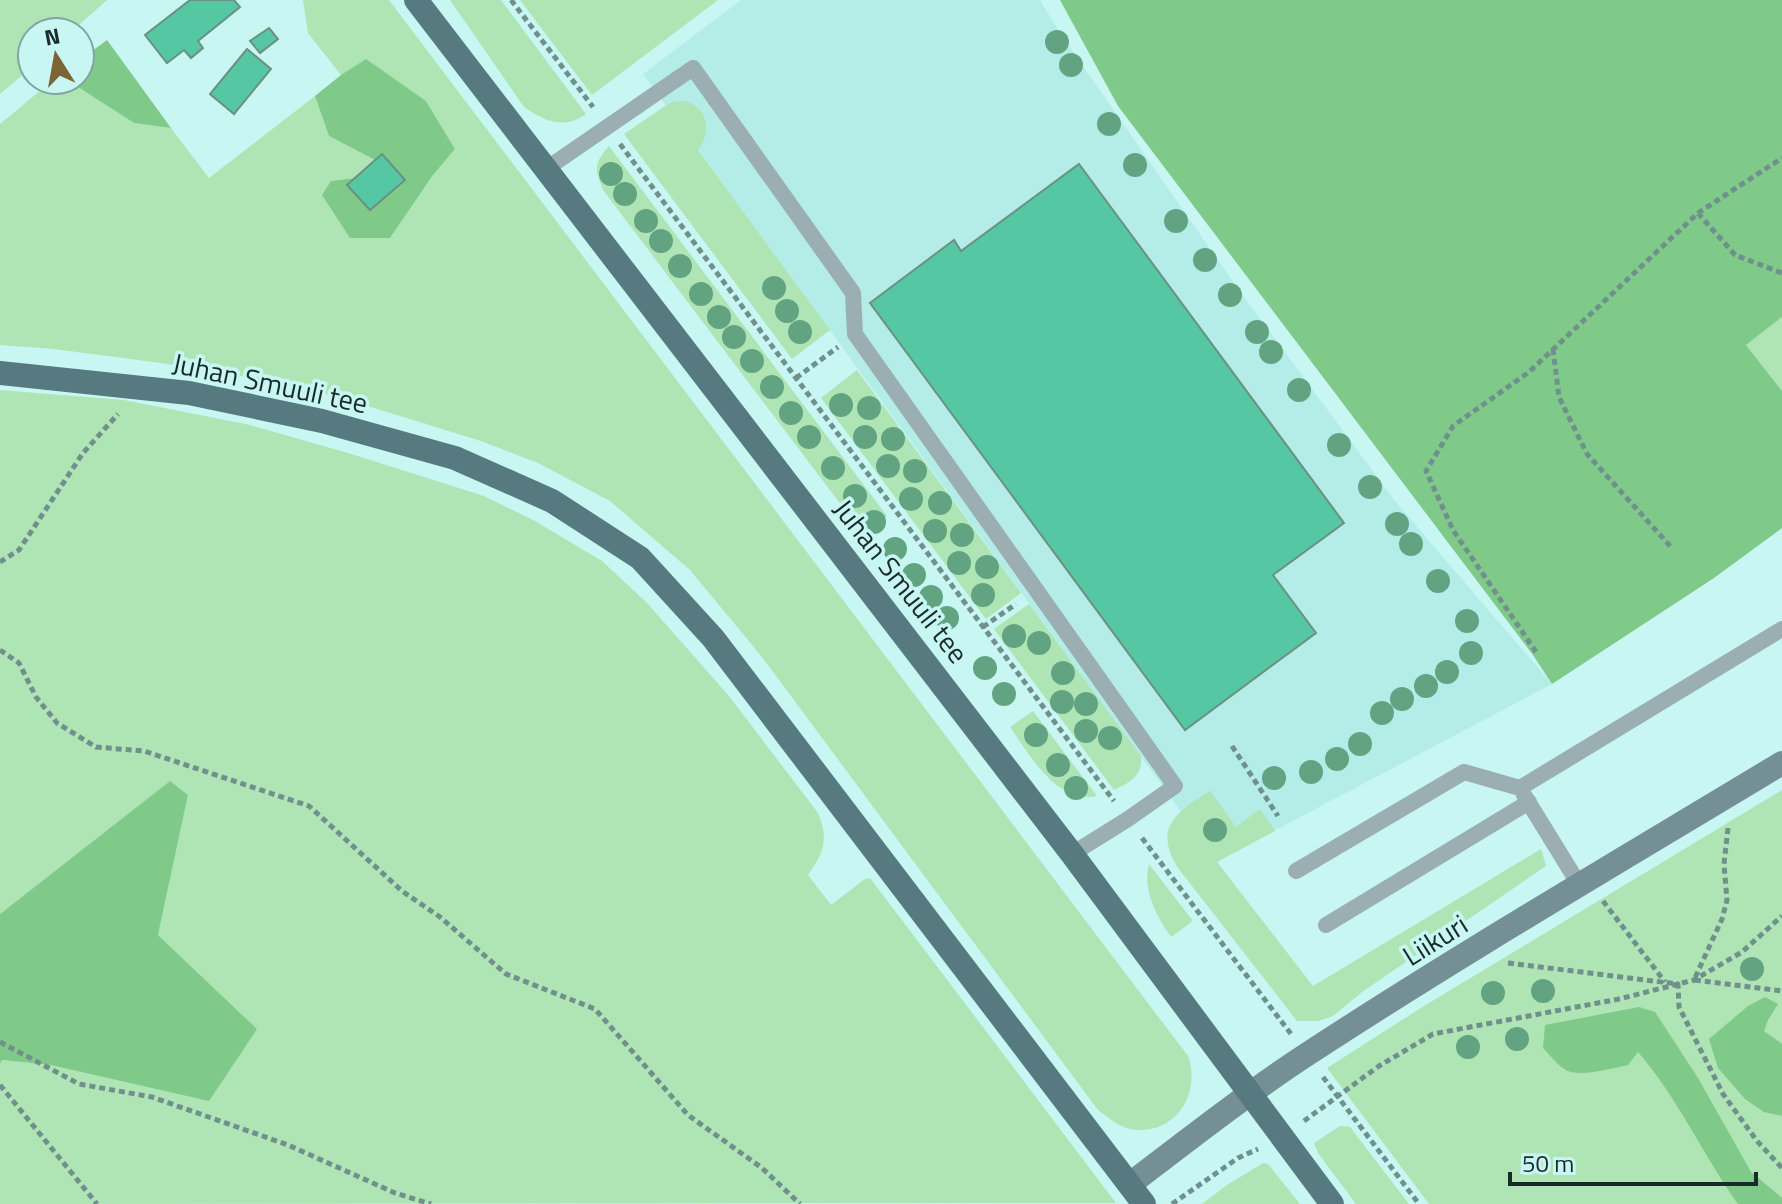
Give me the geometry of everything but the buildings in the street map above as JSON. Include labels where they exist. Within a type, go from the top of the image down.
[{"type":"main road","name":"Juhan Smuuli tee","points":[[416,0],[1072,854],[1332,1204]]},
{"type":"main road","name":"Juhan Smuuli tee","points":[[0,373],[189,393],[322,421],[455,458],[552,501],[640,558],[713,638],[1137,1194]]},
{"type":"street","name":"Liikuri","points":[[1137,1194],[1251,1093],[1307,1055],[1782,763]]},
{"type":"lane","points":[[546,169],[693,68],[853,293],[855,334],[1175,786],[1072,854]]},
{"type":"lane","points":[[1326,925],[1782,629]]},
{"type":"lane","points":[[1296,871],[1464,772],[1524,795],[1584,884]]},
{"type":"path","points":[[511,0],[1419,1204]]},
{"type":"path","points":[[1536,652],[1453,530],[1426,471],[1453,426],[1529,372],[1698,213],[1782,158]]},
{"type":"path","points":[[1698,213],[1735,255],[1782,273]]},
{"type":"path","points":[[796,378],[855,334]]},
{"type":"path","points":[[1553,349],[1559,397],[1587,454],[1671,547]]},
{"type":"path","points":[[0,562],[19,550],[83,453],[117,417],[138,387]]},
{"type":"path","points":[[983,627],[1037,590]]},
{"type":"path","points":[[0,650],[19,663],[36,697],[57,723],[96,747],[144,751],[309,806],[402,891],[440,917],[506,974],[595,1009],[688,1115],[762,1168],[800,1204]]},
{"type":"path","points":[[1232,746],[1278,816]]},
{"type":"path","points":[[1694,980],[1722,919],[1727,900],[1724,864],[1729,827],[1726,797]]},
{"type":"path","points":[[1584,884],[1665,983]]},
{"type":"path","points":[[1338,1097],[1379,1066],[1433,1034],[1619,999],[1694,980],[1742,952],[1782,916]]},
{"type":"path","points":[[1463,957],[1678,984]]},
{"type":"path","points":[[1694,980],[1782,991]]},
{"type":"path","points":[[1678,984],[1679,1007],[1723,1094],[1757,1141],[1782,1168]]},
{"type":"path","points":[[0,1042],[79,1084],[152,1097],[288,1145],[395,1193],[431,1204]]},
{"type":"path","points":[[0,1085],[97,1204]]},
{"type":"shaded area","points":[[741,0],[1040,0],[1238,289],[1395,501],[1552,684],[1217,861],[643,74]]},
{"type":"green space","points":[[0,0],[107,0],[89,16],[16,16],[16,80],[0,94]]},
{"type":"green space","points":[[303,0],[389,0],[1188,1056],[1191,1085],[1181,1110],[1172,1119],[1146,1130],[1131,1129],[1117,1124],[1098,1110],[762,657],[690,570],[610,501],[538,463],[481,441],[278,382],[161,363],[0,345],[0,124],[34,96],[92,96],[134,123],[171,128],[209,178],[315,96],[329,136],[375,160],[355,178],[331,181],[390,238],[433,175],[455,149],[426,101],[366,60],[341,75],[308,33]]},
{"type":"green space","points":[[450,0],[501,0],[586,114],[562,123],[539,116],[524,107]]},
{"type":"green space","points":[[520,0],[718,0],[592,95]]},
{"type":"green space","points":[[1060,0],[1782,0],[1782,317],[1746,345],[1782,391],[1782,528],[1714,578],[1552,684],[1118,106]]},
{"type":"green space","points":[[107,40],[171,128],[134,123],[92,96],[96,96],[96,48]]},
{"type":"green space","points":[[366,59],[426,101],[455,149],[433,175],[390,238],[350,238],[322,195],[331,181],[355,178],[348,185],[370,210],[405,180],[383,154],[375,160],[329,136],[315,96]]},
{"type":"green space","points":[[685,101],[699,109],[705,121],[705,135],[698,150],[830,330],[792,359],[624,134],[672,102]]},
{"type":"green space","points":[[609,146],[887,516],[863,534],[603,190],[597,167]]},
{"type":"green space","points":[[1782,317],[1782,391],[1746,345]]},
{"type":"green space","points":[[857,370],[1021,593],[986,619],[821,398]]},
{"type":"green space","points":[[0,390],[124,400],[250,425],[484,496],[535,521],[602,561],[647,603],[729,696],[818,813],[823,846],[808,875],[831,905],[870,878],[1116,1203],[0,1204],[2,1060],[51,1065],[257,1029],[158,935],[188,795],[170,781],[0,914]]},
{"type":"green space","points":[[1029,604],[1141,756],[1138,773],[1114,790],[994,629]]},
{"type":"green space","points":[[1033,711],[1097,796],[1069,793],[1036,763],[1010,727]]},
{"type":"green space","points":[[170,781],[188,795],[158,935],[257,1029],[209,1101],[51,1065],[2,1060],[0,1064],[0,914]]},
{"type":"green space","points":[[1782,790],[1782,1204],[1429,1204],[1327,1068]]},
{"type":"green space","points":[[1210,791],[1236,827],[1260,809],[1275,831],[1217,862],[1313,986],[1541,849],[1546,866],[1362,992],[1333,1016],[1318,1021],[1297,1021],[1178,868],[1171,853],[1168,834],[1174,819]]},
{"type":"green space","points":[[1149,864],[1193,921],[1171,937],[1149,893]]},
{"type":"green space","points":[[1765,997],[1778,1004],[1764,1031],[1782,1044],[1782,1116],[1764,1112],[1745,1099],[1718,1068],[1709,1039],[1748,1006]]},
{"type":"green space","points":[[1639,1007],[1655,1012],[1698,1078],[1751,1172],[1782,1198],[1782,1204],[1738,1204],[1666,1088],[1638,1052],[1628,1065],[1579,1073],[1563,1068],[1543,1048],[1545,1025]]},
{"type":"green space","points":[[1340,1126],[1350,1127],[1409,1204],[1356,1204],[1314,1143]]},
{"type":"green space","points":[[1263,1163],[1268,1164],[1300,1204],[1202,1204],[1227,1185]]}]
